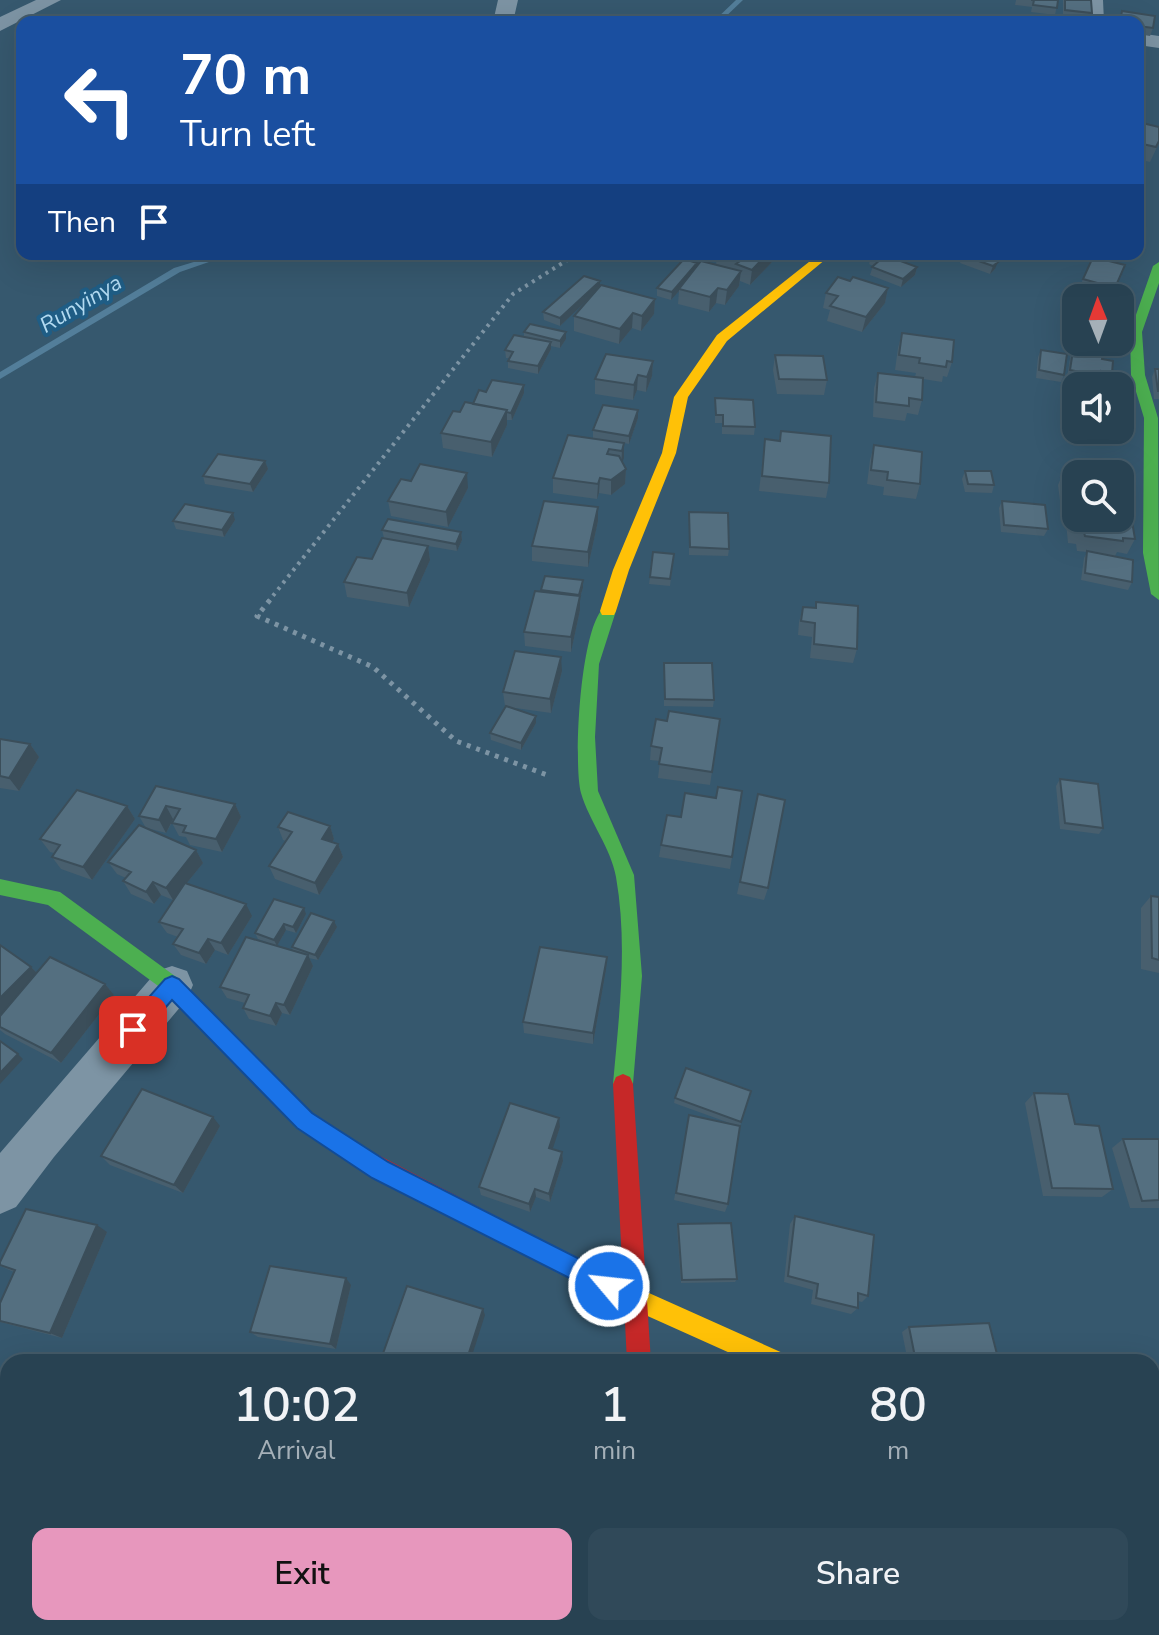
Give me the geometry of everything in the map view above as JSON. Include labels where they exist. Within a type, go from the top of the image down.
[{"type":"street","points":[[18,16],[51,0]]},
{"type":"street","points":[[638,1354],[623,1086],[632,976],[625,875],[589,791],[586,737],[591,664],[621,570],[669,453],[681,397],[722,338],[819,260]]},
{"type":"street","points":[[1159,266],[1136,332],[1138,375],[1151,418],[1151,553],[1159,594]]},
{"type":"street","points":[[0,887],[53,898],[172,985],[304,1121],[380,1170],[633,1299],[759,1354]]},
{"type":"street","points":[[0,1191],[38,1141],[172,985]]},
{"type":"path","points":[[567,260],[513,294],[257,616],[373,667],[456,741],[589,791]]},
{"type":"building","points":[[1034,0],[1058,0],[1057,8],[1033,5]]},
{"type":"building","points":[[1065,0],[1091,0],[1092,13],[1065,10]]},
{"type":"building","points":[[1122,11],[1155,16],[1153,28],[1144,27],[1144,16],[1121,16]]},
{"type":"building","points":[[1144,123],[1159,127],[1156,147],[1144,144]]},
{"type":"building","points":[[683,260],[697,263],[672,292],[657,288]]},
{"type":"building","points":[[737,260],[761,260],[752,270],[736,264],[740,261]]},
{"type":"building","points":[[880,260],[898,260],[917,267],[903,279],[872,267]]},
{"type":"building","points":[[976,260],[998,262],[993,266]]},
{"type":"building","points":[[1092,260],[1125,265],[1117,284],[1083,279]]},
{"type":"building","points":[[701,261],[741,271],[727,290],[718,288],[710,297],[679,289]]},
{"type":"building","points":[[584,276],[600,281],[560,318],[543,312]]},
{"type":"building","points":[[838,277],[850,281],[853,277],[888,288],[866,317],[830,306],[838,296],[826,293]]},
{"type":"building","points":[[601,285],[655,299],[642,316],[633,313],[620,329],[574,316]]},
{"type":"building","points":[[530,324],[566,332],[560,341],[524,332]]},
{"type":"building","points":[[902,333],[954,340],[952,362],[947,361],[946,367],[919,363],[920,358],[899,355]]},
{"type":"building","points":[[514,335],[551,342],[538,366],[508,361],[513,352],[505,350]]},
{"type":"building","points":[[1041,350],[1067,356],[1062,375],[1039,370]]},
{"type":"building","points":[[606,354],[653,361],[647,377],[638,375],[634,385],[595,379]]},
{"type":"building","points":[[775,355],[823,356],[827,380],[779,379]]},
{"type":"building","points":[[1072,356],[1103,356],[1102,359],[1113,361],[1112,372],[1070,370]]},
{"type":"building","points":[[1155,369],[1159,369],[1159,391],[1158,391]]},
{"type":"building","points":[[878,373],[923,378],[922,400],[909,398],[909,406],[876,402]]},
{"type":"building","points":[[492,380],[524,385],[511,413],[473,404],[479,390],[486,392]]},
{"type":"building","points":[[715,398],[753,400],[755,427],[723,426],[723,415],[716,415]]},
{"type":"building","points":[[465,402],[507,410],[491,442],[441,433],[453,411],[460,412]]},
{"type":"building","points":[[603,405],[638,410],[629,436],[593,430]]},
{"type":"building","points":[[781,431],[831,436],[829,483],[762,476],[765,439],[780,441]]},
{"type":"building","points":[[568,435],[624,443],[622,451],[609,449],[607,454],[619,456],[626,469],[611,480],[600,478],[598,484],[553,478]]},
{"type":"building","points":[[874,445],[922,452],[920,484],[887,480],[888,472],[871,470]]},
{"type":"building","points":[[218,454],[265,461],[250,484],[203,476]]},
{"type":"building","points":[[420,464],[467,473],[446,512],[388,501],[401,479],[411,481]]},
{"type":"building","points":[[965,471],[991,471],[994,485],[968,484]]},
{"type":"building","points":[[544,501],[598,507],[588,552],[532,546]]},
{"type":"building","points":[[1002,501],[1045,505],[1048,529],[1004,525]]},
{"type":"building","points":[[185,504],[233,513],[222,530],[173,521]]},
{"type":"building","points":[[689,512],[728,513],[729,549],[690,547]]},
{"type":"building","points":[[388,519],[461,532],[456,544],[382,530]]},
{"type":"building","points":[[1084,532],[1134,532],[1135,539],[1123,538],[1123,541],[1085,536]]},
{"type":"building","points":[[382,538],[428,546],[407,593],[344,582],[357,557],[372,559]]},
{"type":"building","points":[[1087,551],[1133,560],[1132,582],[1085,573]]},
{"type":"building","points":[[653,552],[674,554],[670,579],[650,577]]},
{"type":"building","points":[[545,576],[583,580],[579,595],[541,590]]},
{"type":"building","points":[[535,591],[580,596],[571,637],[524,632]]},
{"type":"building","points":[[816,602],[858,606],[857,649],[814,644],[815,623],[801,621],[803,607],[816,608]]},
{"type":"building","points":[[515,651],[561,657],[550,699],[503,692]]},
{"type":"building","points":[[664,663],[712,663],[714,700],[665,699]]},
{"type":"building","points":[[506,706],[536,716],[521,743],[490,733]]},
{"type":"building","points":[[669,711],[720,719],[712,772],[659,764],[662,748],[651,746],[656,719],[667,721]]},
{"type":"building","points":[[0,739],[30,744],[9,778],[0,776]]},
{"type":"building","points":[[1060,779],[1098,784],[1103,828],[1065,823]]},
{"type":"building","points":[[156,786],[235,804],[216,839],[183,832],[186,826],[172,823],[180,809],[166,806],[159,820],[139,816]]},
{"type":"building","points":[[718,787],[742,791],[732,857],[661,845],[667,815],[681,817],[685,793],[716,798]]},
{"type":"building","points":[[77,790],[127,806],[83,867],[52,857],[60,845],[40,839]]},
{"type":"building","points":[[758,794],[785,800],[768,888],[740,882]]},
{"type":"building","points":[[288,812],[330,826],[322,839],[338,844],[315,883],[269,866],[292,832],[278,827]]},
{"type":"building","points":[[139,825],[196,850],[166,888],[153,882],[146,892],[123,881],[131,872],[108,862]]},
{"type":"building","points":[[185,883],[246,904],[221,943],[208,939],[199,953],[173,944],[183,929],[159,922]]},
{"type":"building","points":[[1151,896],[1159,897],[1159,960],[1152,958]]},
{"type":"building","points":[[274,899],[304,908],[293,927],[284,924],[274,940],[255,933]]},
{"type":"building","points":[[311,913],[334,921],[315,955],[292,947]]},
{"type":"building","points":[[246,937],[308,955],[284,1005],[276,1003],[270,1016],[243,1008],[249,995],[220,987]]},
{"type":"building","points":[[0,945],[31,967],[0,998]]},
{"type":"building","points":[[540,947],[607,957],[593,1033],[523,1022]]},
{"type":"building","points":[[50,957],[105,984],[51,1053],[0,1027],[0,1016]]},
{"type":"building","points":[[0,1041],[18,1054],[0,1073]]},
{"type":"building","points":[[686,1068],[751,1091],[741,1122],[675,1098]]},
{"type":"building","points":[[142,1089],[213,1117],[174,1185],[101,1156]]},
{"type":"building","points":[[1034,1093],[1068,1094],[1075,1124],[1099,1126],[1113,1189],[1052,1188]]},
{"type":"building","points":[[510,1103],[559,1118],[549,1148],[562,1152],[549,1194],[535,1189],[529,1204],[479,1187]]},
{"type":"building","points":[[689,1115],[740,1126],[728,1204],[676,1193]]},
{"type":"building","points":[[1123,1139],[1159,1139],[1159,1200],[1142,1201]]},
{"type":"building","points":[[26,1209],[97,1225],[50,1333],[0,1321],[0,1303],[15,1270],[0,1265],[0,1262]]},
{"type":"building","points":[[795,1216],[874,1235],[868,1296],[858,1293],[858,1308],[816,1298],[818,1284],[788,1276]]},
{"type":"building","points":[[731,1223],[737,1279],[682,1280],[678,1224]]},
{"type":"building","points":[[270,1266],[346,1278],[330,1344],[250,1332]]},
{"type":"building","points":[[407,1286],[483,1309],[469,1354],[383,1354]]},
{"type":"building","points":[[989,1323],[997,1354],[914,1354],[909,1327]]},
{"type":"waterway","name":"Runyinya","points":[[723,16],[740,0]]},
{"type":"waterway","name":"Runyinya","points":[[0,376],[177,270],[209,260]]},
{"type":"traffic: fast","points":[[1159,266],[1136,332],[1138,375],[1151,418],[1151,553],[1159,594]]},
{"type":"traffic: fast","points":[[608,611],[591,664],[586,737],[589,791],[625,875],[632,976],[623,1084]]},
{"type":"traffic: fast","points":[[0,887],[53,898],[172,985],[304,1121],[359,1156]]},
{"type":"traffic: slow","points":[[608,611],[621,570],[669,453],[681,397],[722,338],[819,260]]},
{"type":"traffic: slow","points":[[611,1288],[759,1354]]},
{"type":"traffic: jam","points":[[623,1084],[639,1354]]},
{"type":"traffic: jam","points":[[359,1156],[611,1288]]},
{"type":"route","points":[[133,1030],[172,985],[304,1121],[380,1170],[609,1286]]}]
